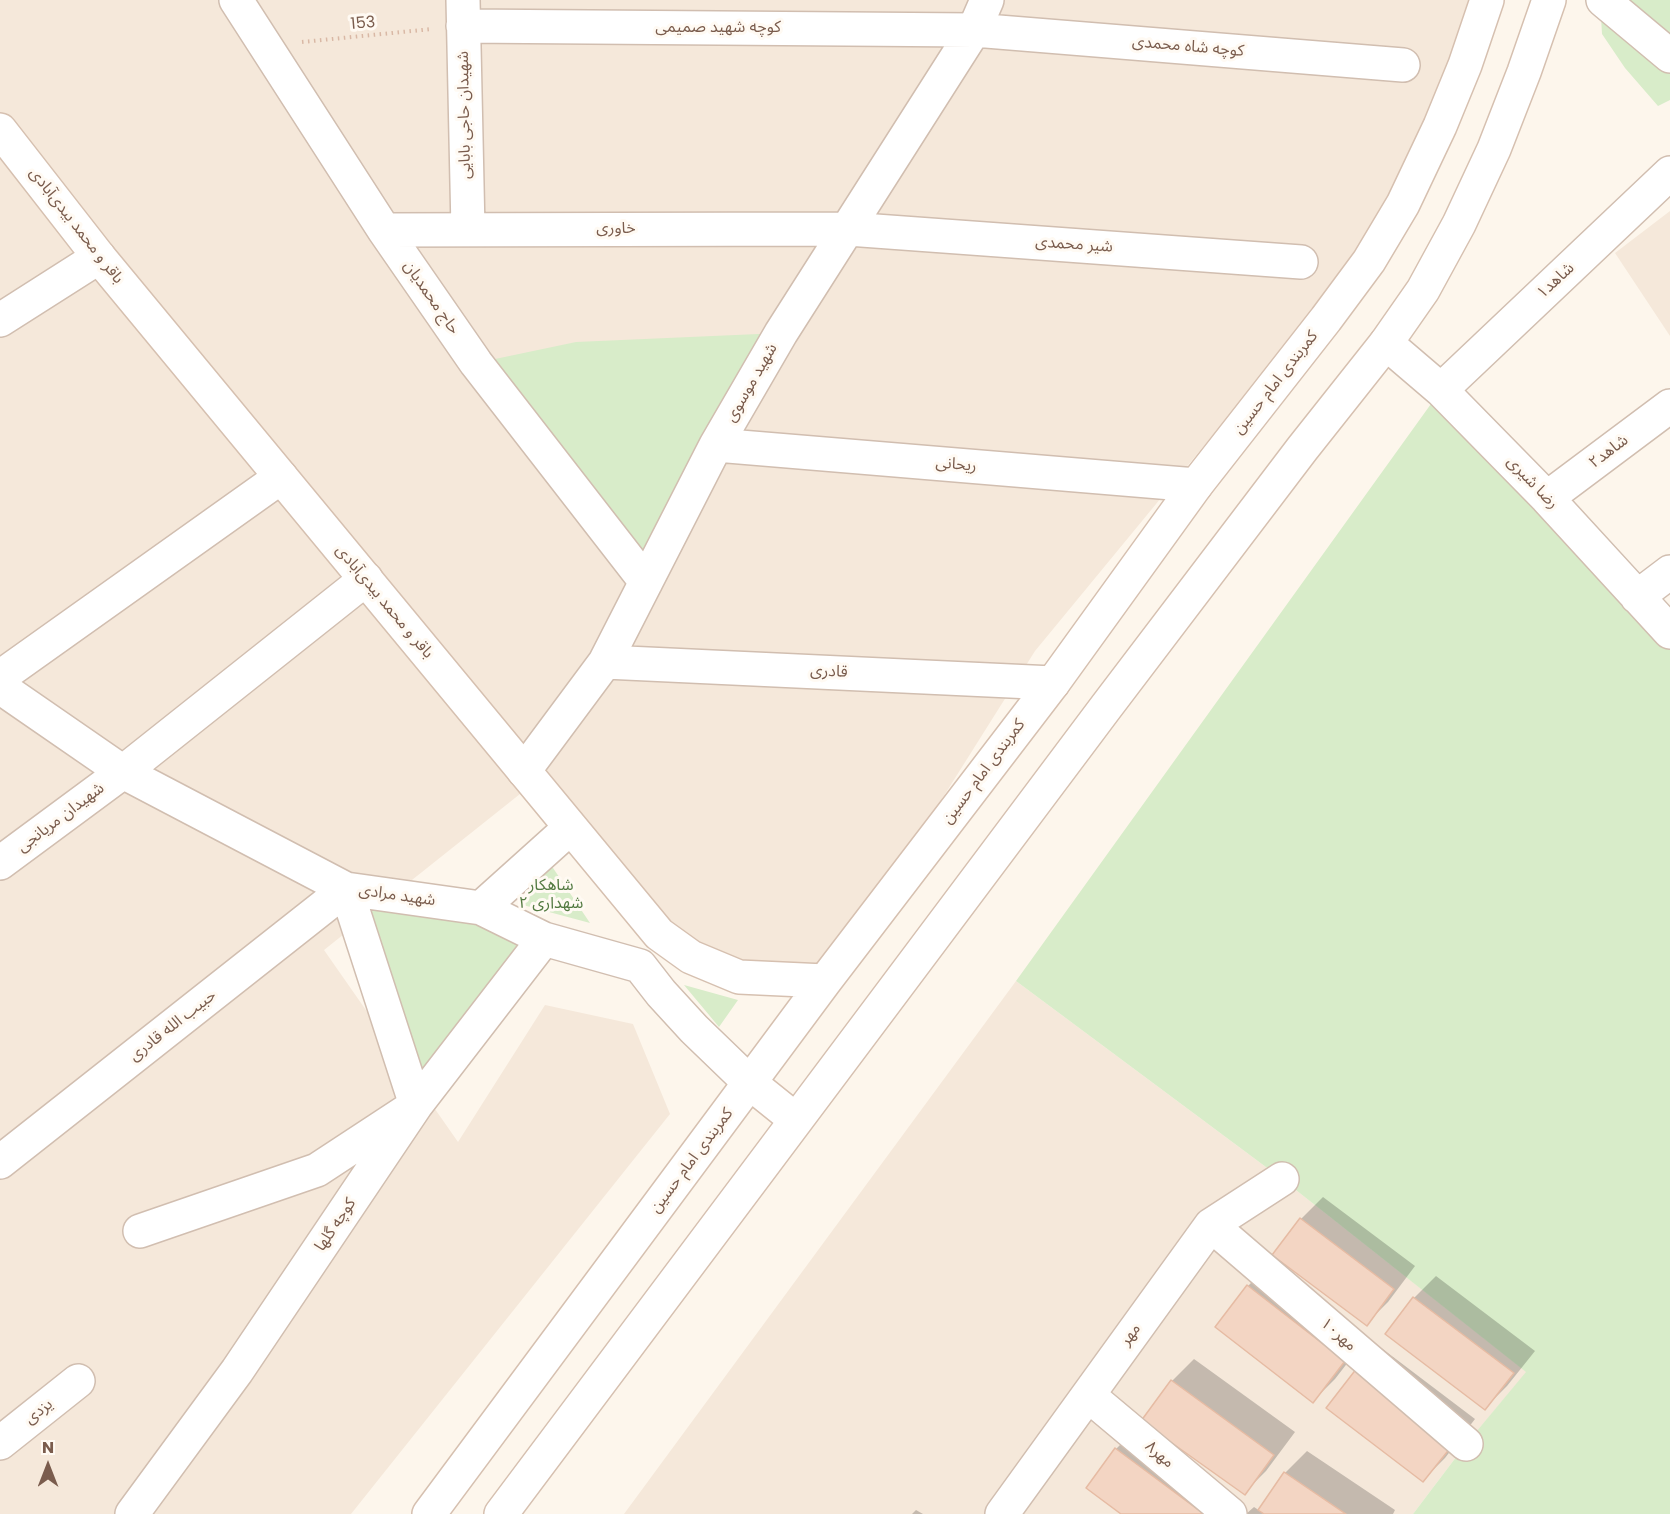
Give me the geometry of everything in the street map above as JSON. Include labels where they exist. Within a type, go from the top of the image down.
[{"type":"street","name":"حاج محمدیان","points":[[236,0],[384,230],[476,363],[646,582]]},
{"type":"street","name":"شهید موسوی","points":[[524,771],[605,662],[716,445],[781,333],[974,30],[987,0]]},
{"type":"street","name":"کمربندی امام حسین","points":[[429,1514],[825,981],[1053,683],[1196,485],[1369,261],[1403,204],[1440,126],[1487,0]]},
{"type":"street","points":[[501,1514],[1294,458],[1386,343],[1423,290],[1459,224],[1494,149],[1549,0]]},
{"type":"street","points":[[1603,0],[1670,56]]},
{"type":"street","name":"کوچه شهید صمیمی","points":[[463,13],[974,30]]},
{"type":"street","name":"شهیدان حاجی بابایی","points":[[463,13],[468,230]]},
{"type":"street","name":"کوچه شاه محمدی","points":[[974,30],[1403,64]]},
{"type":"street","name":"باقر و محمد بیدی‌آبادی","points":[[0,130],[99,257],[659,934],[691,957],[739,976],[825,981]]},
{"type":"street","name":"شاهد۱","points":[[1441,390],[1670,173]]},
{"type":"street","name":"خاوری","points":[[384,230],[848,229]]},
{"type":"street","name":"شیر محمدی","points":[[848,229],[1301,262]]},
{"type":"street","points":[[0,320],[99,257]]},
{"type":"street","name":"رضا شیری","points":[[1386,343],[1441,390],[1547,498],[1670,632]]},
{"type":"street","name":"شاهد۲","points":[[1547,498],[1670,406]]},
{"type":"street","name":"ریحانی","points":[[716,445],[1196,485]]},
{"type":"street","points":[[0,677],[281,477]]},
{"type":"street","points":[[1637,597],[1670,572]]},
{"type":"street","name":"شهیدان مریانجی","points":[[0,863],[123,772],[366,579]]},
{"type":"street","name":"قادری","points":[[605,662],[1053,683]]},
{"type":"street","name":"شهید مرادی","points":[[0,687],[123,772],[346,889],[481,908],[544,939],[640,966]]},
{"type":"street","points":[[481,908],[570,828]]},
{"type":"street","points":[[140,1231],[317,1170],[416,1105],[346,889]]},
{"type":"street","name":"حبیب الله قادری","points":[[0,1162],[346,889]]},
{"type":"street","points":[[659,934],[640,966],[675,1007],[750,1083],[796,1120]]},
{"type":"street","name":"کوچه گلها","points":[[132,1514],[237,1371],[416,1105],[544,939]]},
{"type":"street","name":"مهر","points":[[1002,1514],[1211,1226],[1282,1179]]},
{"type":"street","name":"مهر۱۰","points":[[1211,1226],[1466,1444]]},
{"type":"street","name":"یزدی","points":[[0,1443],[78,1381]]},
{"type":"street","name":"مهر۸","points":[[1088,1395],[1230,1514]]},
{"type":"path","name":"153","points":[[265,45],[463,13]]},
{"type":"shaded area","points":[[0,0],[1487,0],[1403,204],[1035,651],[816,999],[691,957],[555,837],[520,794],[324,950],[458,1142],[545,1005],[633,1024],[670,1114],[351,1514],[0,1514],[0,158],[494,760],[0,130]]},
{"type":"shaded area","points":[[1670,211],[1670,336],[1615,253]]},
{"type":"shaded area","points":[[1016,981],[1282,1179],[1527,1372],[1466,1444],[1413,1514],[624,1514]]},
{"type":"green space","points":[[1600,0],[1670,0],[1670,100],[1658,106],[1625,68],[1602,34]]},
{"type":"green space","points":[[781,333],[646,582],[476,363],[576,342]]},
{"type":"green space","points":[[1441,390],[1670,632],[1670,1514],[1413,1514],[1466,1444],[1526,1372],[1282,1179],[1016,981]]},
{"type":"green space","name":"شاهکار شهداری ۲","points":[[551,865],[590,923],[523,905]]},
{"type":"green space","points":[[346,889],[544,939],[416,1105]]},
{"type":"green space","points":[[684,985],[738,1000],[719,1027]]},
{"type":"building","points":[[1300,1218],[1394,1289],[1367,1326],[1272,1255]]},
{"type":"building","points":[[1247,1285],[1345,1361],[1313,1403],[1215,1327]]},
{"type":"building","points":[[1413,1297],[1514,1373],[1485,1410],[1385,1334]]},
{"type":"building","points":[[1357,1368],[1455,1442],[1423,1482],[1326,1408]]},
{"type":"building","points":[[1171,1380],[1274,1455],[1245,1495],[1141,1421]]},
{"type":"building","points":[[1115,1448],[1204,1514],[1121,1514],[1086,1488]]},
{"type":"building","points":[[1284,1472],[1346,1514],[1264,1514],[1258,1510]]}]
